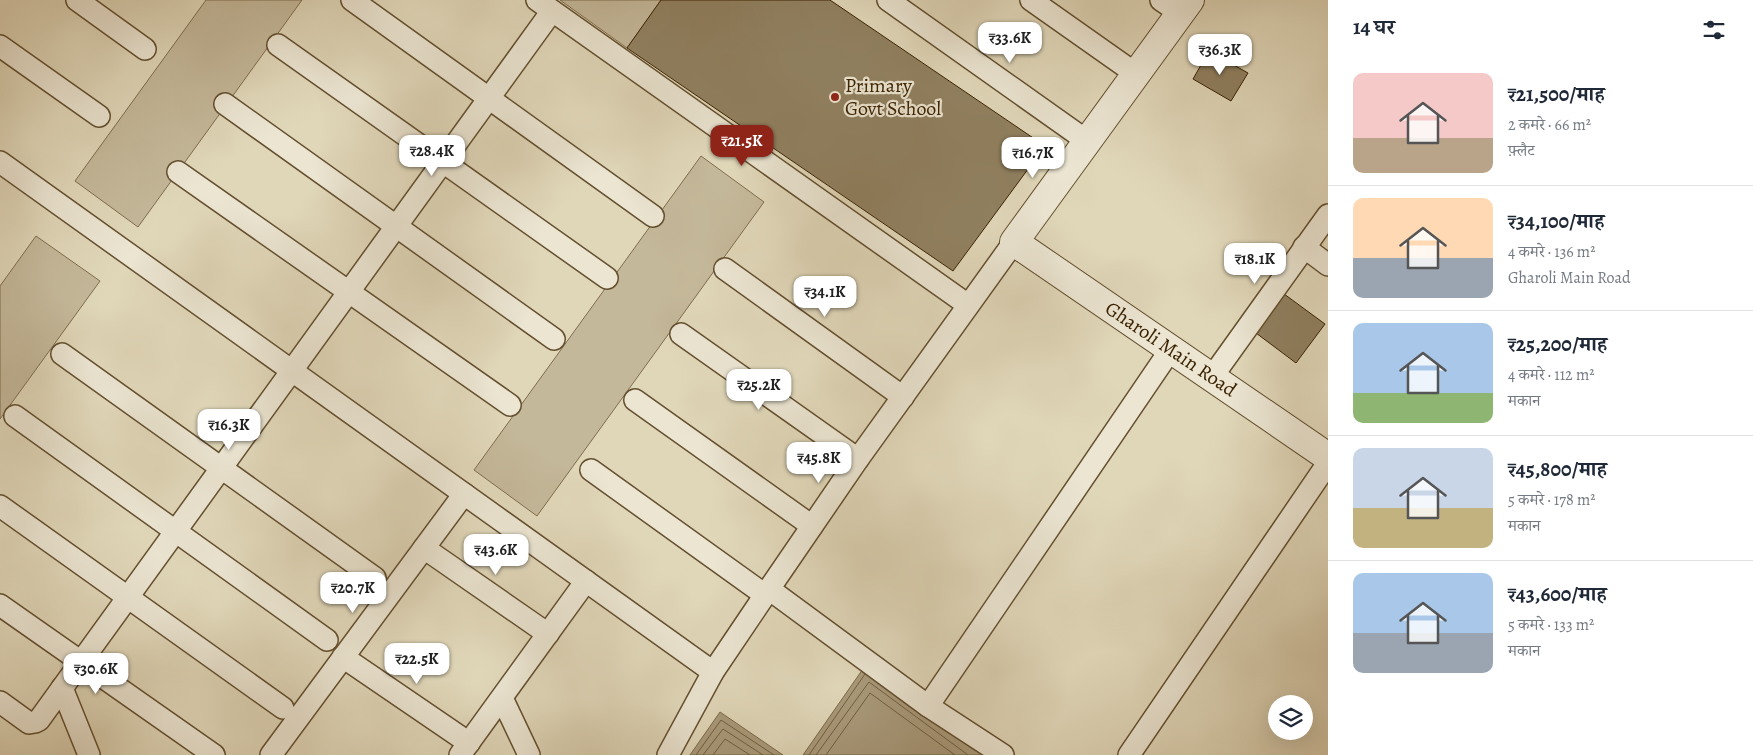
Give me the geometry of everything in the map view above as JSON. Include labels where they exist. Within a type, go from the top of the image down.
[{"type":"street","points":[[77,0],[145,49]]},
{"type":"street","points":[[352,0],[653,216]]},
{"type":"street","points":[[888,0],[1087,141]]},
{"type":"street","points":[[1031,0],[1136,74]]},
{"type":"street","points":[[668,755],[713,672],[767,592],[858,459],[1136,74],[1177,4]]},
{"type":"street","points":[[0,702],[29,723],[36,722],[488,98],[544,5],[968,305]]},
{"type":"street","points":[[278,45],[607,278]]},
{"type":"street","points":[[0,46],[99,116]]},
{"type":"street","points":[[225,104],[554,339]]},
{"type":"street","points":[[0,162],[713,672]]},
{"type":"street","points":[[178,172],[510,405]]},
{"type":"street","points":[[1212,377],[1328,215]]},
{"type":"street","name":"Gharoli Main Road","points":[[1014,242],[1328,457]]},
{"type":"street","points":[[1304,247],[1328,265]]},
{"type":"street","points":[[725,269],[903,397]]},
{"type":"street","points":[[681,334],[858,459]]},
{"type":"street","points":[[928,706],[1171,349]]},
{"type":"street","points":[[62,354],[375,578]]},
{"type":"street","points":[[635,400],[812,526]]},
{"type":"street","points":[[15,416],[327,640]]},
{"type":"street","points":[[1129,755],[1328,463]]},
{"type":"street","points":[[591,470],[928,706],[1003,755]]},
{"type":"street","points":[[276,753],[343,657],[464,494]]},
{"type":"street","points":[[0,506],[283,708]]},
{"type":"street","points":[[424,548],[548,634]]},
{"type":"street","points":[[343,657],[465,749],[586,581]]},
{"type":"street","points":[[0,605],[214,755]]},
{"type":"street","points":[[62,688],[89,755]]},
{"type":"street","points":[[502,698],[529,755]]},
{"type":"shaded area","points":[[206,0],[302,0],[138,227],[75,181]]},
{"type":"shaded area","points":[[560,0],[661,0],[627,48]]},
{"type":"shaded area","points":[[701,156],[764,202],[537,516],[474,470]]},
{"type":"shaded area","points":[[36,236],[100,281],[0,419],[0,286]]},
{"type":"water","points":[[865,666],[987,755],[803,755]]},
{"type":"water","points":[[720,712],[783,755],[690,755]]},
{"type":"building","name":"Primary Govt School","points":[[661,0],[830,0],[1045,146],[953,271],[627,48]]},
{"type":"building","points":[[1209,51],[1248,73],[1231,101],[1193,79]]},
{"type":"building","points":[[1280,291],[1325,324],[1296,363],[1252,330]]},
{"type":"place","name":"Primary Govt School","points":[[835,97]]}]
